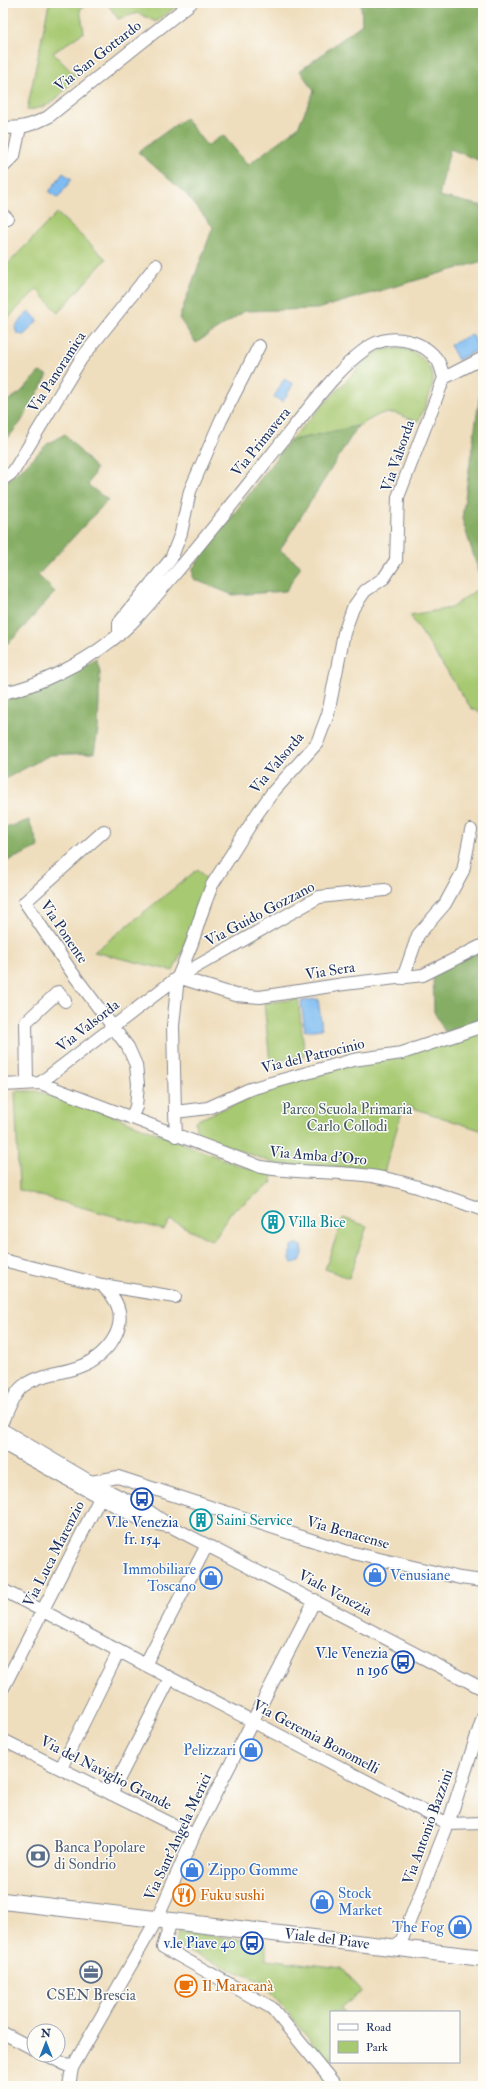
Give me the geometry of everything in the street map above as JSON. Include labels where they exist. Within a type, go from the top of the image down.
[{"type":"main road","name":"Viale del Piave","points":[[3,1902],[483,1958]]},
{"type":"street","name":"Via San Gottardo","points":[[20,127],[33,124],[48,117],[191,3]]},
{"type":"street","points":[[3,127],[20,127],[14,156],[3,167]]},
{"type":"street","name":"Via Panoramica","points":[[3,479],[13,472],[81,359],[156,265]]},
{"type":"street","name":"Via Primavera","points":[[3,693],[25,689],[73,665],[119,634],[181,566],[321,393],[353,360],[373,344],[393,339],[414,342],[430,352],[438,361],[444,378]]},
{"type":"street","points":[[119,634],[119,623],[171,559],[181,533],[190,491],[221,420],[259,346]]},
{"type":"street","points":[[444,378],[483,358]]},
{"type":"street","name":"Via Valsorda","points":[[40,1083],[112,1026],[178,977],[192,943],[212,885],[256,814],[272,793],[317,742],[328,714],[344,634],[353,608],[365,591],[384,578],[396,560],[398,497],[444,378]]},
{"type":"street","points":[[403,978],[418,935],[445,904],[463,871],[471,830]]},
{"type":"street","name":"Via Ponente","points":[[104,831],[25,902],[71,971],[112,1026]]},
{"type":"street","name":"Via Guido Gozzano","points":[[178,977],[319,898],[385,890]]},
{"type":"street","name":"Via Sera","points":[[178,977],[235,994],[260,997],[344,984],[423,975],[483,945]]},
{"type":"street","points":[[176,1136],[173,1026],[178,977]]},
{"type":"street","points":[[27,1083],[26,1022],[58,992],[65,1000]]},
{"type":"street","points":[[112,1026],[128,1047],[136,1065],[138,1084],[136,1107],[131,1118]]},
{"type":"street","name":"Via del Patrocinio","points":[[175,1112],[208,1108],[250,1089],[353,1060],[402,1054],[483,1026]]},
{"type":"street","name":"Via Amba d'Oro","points":[[3,1085],[40,1083],[176,1136],[261,1167],[286,1172],[342,1173],[377,1177],[408,1184],[483,1210]]},
{"type":"street","points":[[3,1260],[102,1285],[176,1297]]},
{"type":"street","points":[[3,1420],[22,1387],[35,1378],[82,1366],[105,1351],[118,1334],[119,1315],[113,1297],[102,1285]]},
{"type":"street","name":"Viale Venezia","points":[[3,1430],[91,1482],[147,1510],[172,1527],[315,1600],[483,1689]]},
{"type":"street","name":"Viale Venezia","points":[[3,1444],[143,1521],[172,1527]]},
{"type":"street","name":"Via Benacense","points":[[91,1482],[118,1478],[345,1551],[460,1578],[483,1581]]},
{"type":"street","name":"Via Luca Marenzio","points":[[3,1688],[100,1498]]},
{"type":"street","points":[[145,1665],[207,1545]]},
{"type":"street","name":"Via Geremia Bonomelli","points":[[3,1590],[448,1824]]},
{"type":"street","name":"Via Sant'Angela Merici","points":[[69,2086],[72,2068],[164,1920],[194,1835],[315,1600]]},
{"type":"street","points":[[60,1768],[119,1651]]},
{"type":"street","points":[[111,1794],[170,1678]]},
{"type":"street","name":"Via Antonio Bazzini","points":[[399,1947],[448,1824],[483,1717]]},
{"type":"street","name":"Via del Naviglio Grande","points":[[3,1740],[194,1835]]},
{"type":"street","points":[[448,1824],[483,1823]]},
{"type":"street","points":[[164,1920],[163,1946],[272,2008],[336,2086]]},
{"type":"street","points":[[3,2033],[26,2045]]},
{"type":"street","points":[[62,2063],[72,2068]]},
{"type":"green space","points":[[49,3],[90,3],[80,9],[84,32],[53,53],[77,77],[61,95],[50,103],[27,110]]},
{"type":"green space","points":[[107,3],[181,3],[156,22],[138,13],[118,19]]},
{"type":"green space","points":[[361,3],[483,3],[483,162],[450,149],[439,196],[483,206],[483,261],[317,309],[245,311],[196,343],[179,318],[213,227],[186,194],[138,152],[185,118],[207,146],[223,135],[248,165],[298,127],[314,91],[300,71],[362,24]]},
{"type":"green space","points":[[57,213],[106,259],[58,313],[37,289],[3,323],[3,269]]},
{"type":"green space","points":[[385,349],[402,349],[415,353],[424,360],[431,370],[433,375],[432,386],[418,422],[395,413],[380,414],[358,426],[289,441],[369,357]]},
{"type":"green space","points":[[39,372],[48,375],[21,422],[3,444],[3,404],[21,392]]},
{"type":"green space","points":[[483,372],[483,585],[462,519]]},
{"type":"green space","points":[[358,426],[280,550],[301,566],[286,591],[233,595],[193,579],[193,568],[289,441]]},
{"type":"green space","points":[[65,434],[96,469],[88,485],[108,500],[38,575],[55,592],[14,638],[3,647],[3,483],[24,467],[47,444]]},
{"type":"green space","points":[[483,585],[483,714],[471,708],[410,615],[451,608]]},
{"type":"green space","points":[[96,659],[100,671],[98,730],[94,753],[50,755],[3,780],[3,700],[28,695],[62,681]]},
{"type":"green space","points":[[29,820],[39,847],[3,863],[3,829]]},
{"type":"green space","points":[[198,869],[208,881],[191,931],[173,971],[94,952]]},
{"type":"green space","points":[[483,949],[483,1020],[445,1032],[434,1012],[433,974]]},
{"type":"green space","points":[[298,999],[305,1056],[270,1062],[264,1003]]},
{"type":"green space","name":"Parco Scuola Primaria Carlo Collodi","points":[[483,1030],[483,1131],[404,1105],[384,1172],[276,1164],[201,1136],[196,1132],[195,1121],[261,1093],[349,1064]]},
{"type":"green space","points":[[15,1091],[36,1091],[109,1114],[240,1166],[273,1175],[271,1184],[230,1213],[213,1241],[170,1220],[164,1230],[19,1190]]},
{"type":"green space","points":[[343,1218],[367,1226],[349,1278],[325,1269]]},
{"type":"green space","points":[[179,1931],[266,1943],[266,1959],[342,1968],[362,1991],[341,2008],[343,2011],[330,2011],[330,2060],[313,2044],[264,1983],[174,1946]]},
{"type":"water","points":[[63,173],[72,179],[58,198],[49,192]]},
{"type":"water","points":[[29,311],[38,320],[24,335],[17,334],[15,327]]},
{"type":"water","points":[[472,334],[479,349],[458,360],[450,345]]},
{"type":"water","points":[[284,379],[293,384],[283,402],[274,397]]},
{"type":"water","points":[[318,999],[322,1029],[305,1031],[301,1001]]},
{"type":"water","points":[[297,1244],[302,1246],[303,1254],[300,1261],[292,1263],[290,1257],[292,1246]]},
{"type":"place","name":"Villa Bice","points":[[273,1222]]},
{"type":"place","name":"V.le Venezia fr. 154","points":[[142,1499]]},
{"type":"place","name":"Saini Service","points":[[201,1520]]},
{"type":"place","name":"Venusiane","points":[[375,1575]]},
{"type":"place","name":"Immobiliare Toscano","points":[[211,1578]]},
{"type":"place","name":"V.le Venezia n 196","points":[[403,1662]]},
{"type":"place","name":"Pelizzari","points":[[251,1750]]},
{"type":"place","name":"Banca Popolare di Sondrio","points":[[38,1856]]},
{"type":"place","name":"Zippo Gomme","points":[[192,1870]]},
{"type":"place","name":"Fuku sushi","points":[[184,1895]]},
{"type":"place","name":"Stock Market","points":[[322,1902]]},
{"type":"place","name":"The Fog","points":[[460,1927]]},
{"type":"place","name":"v.le Piave 40","points":[[252,1943]]},
{"type":"place","name":"CSEN Brescia","points":[[91,1972]]},
{"type":"place","name":"Il Maracanà","points":[[186,1986]]}]
